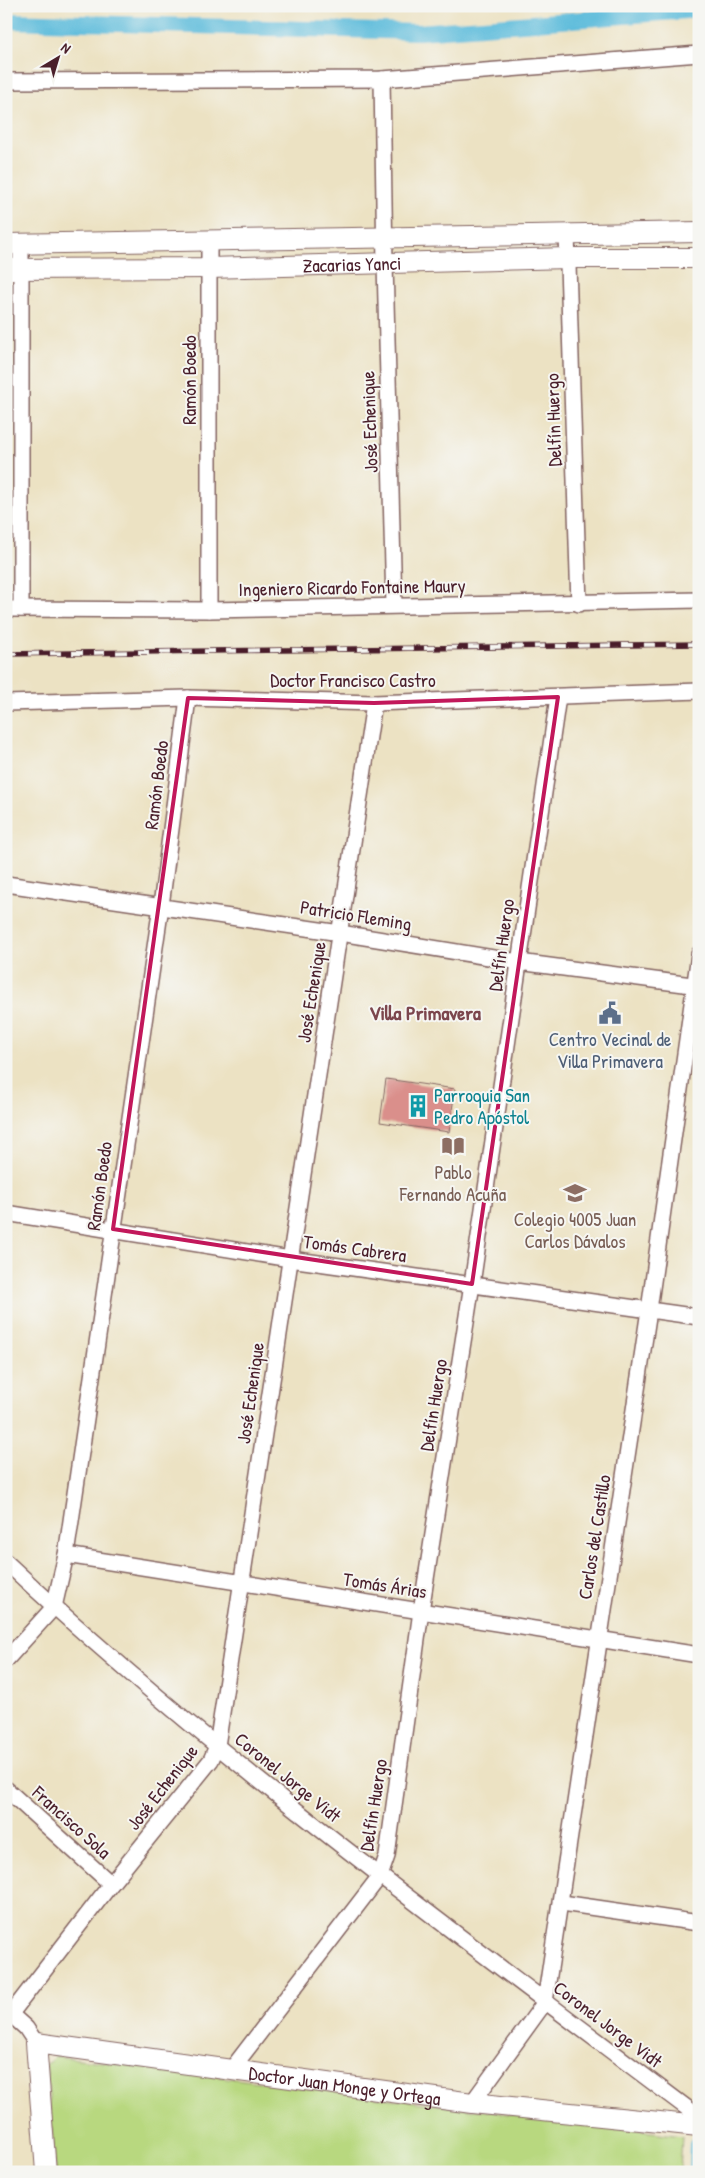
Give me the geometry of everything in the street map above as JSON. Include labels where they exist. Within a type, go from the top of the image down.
[{"type":"street","points":[[6,82],[382,78],[699,54]]},
{"type":"street","name":"José Echenique","points":[[382,78],[394,605]]},
{"type":"street","name":"Zacarias Yanci","points":[[13,244],[699,232]]},
{"type":"street","name":"Delfín Huergo","points":[[567,234],[579,604]]},
{"type":"street","name":"Ramón Boedo","points":[[209,241],[209,610]]},
{"type":"street","points":[[13,244],[14,609]]},
{"type":"street","name":"Zacarias Yanci","points":[[13,268],[209,268],[568,258],[699,258]]},
{"type":"street","name":"Ingeniero Ricardo Fontaine Maury","points":[[14,609],[209,610],[394,605],[579,604],[699,600]]},
{"type":"street","name":"Doctor Francisco Castro","points":[[6,703],[188,698],[374,703],[699,692]]},
{"type":"street","name":"Delfín Huergo","points":[[231,2070],[380,1876],[387,1856],[421,1610],[472,1284],[558,697]]},
{"type":"street","name":"Ramón Boedo","points":[[6,1660],[54,1607],[66,1555],[161,906],[188,698]]},
{"type":"street","name":"José Echenique","points":[[8,2015],[211,1760],[218,1746],[374,703]]},
{"type":"street","name":"Patricio Fleming","points":[[6,884],[340,933],[519,962],[696,985]]},
{"type":"street","name":"Carlos del Castillo","points":[[472,2103],[546,2002],[562,1903],[598,1640],[696,985],[699,954]]},
{"type":"street","name":"Tomás Cabrera","points":[[6,1213],[290,1258],[699,1317]]},
{"type":"street","name":"Tomás Árias","points":[[66,1555],[699,1655]]},
{"type":"street","name":"Coronel Jorge Vidt","points":[[6,1562],[54,1607],[218,1746],[380,1876],[699,2117]]},
{"type":"street","name":"Francisco Sola","points":[[6,1789],[111,1884]]},
{"type":"street","points":[[562,1903],[699,1923]]},
{"type":"street","points":[[8,2015],[26,2028],[36,2043],[46,2172]]},
{"type":"street","name":"Doctor Juan Monge y Ortega","points":[[36,2043],[472,2103],[699,2126]]},
{"type":"highlighted area","points":[[558,697],[472,1284],[113,1229],[188,698],[374,703]]},
{"type":"green space","points":[[55,2056],[682,2136],[680,2172],[56,2172],[46,2065]]},
{"type":"water","points":[[694,2148],[699,2148],[699,2172],[692,2171]]},
{"type":"building","name":"Parroquia San Pedro Apóstol","points":[[386,1079],[455,1089],[449,1132],[380,1122]]},
{"type":"waterway","points":[[6,21],[419,32],[699,10]]},
{"type":"waterway","points":[[696,2172],[697,2145]]},
{"type":"railway","points":[[6,654],[699,644]]},
{"type":"place","name":"Centro Vecinal de Villa Primavera","points":[[610,1013]]},
{"type":"place","name":"Parroquia San Pedro Apóstol","points":[[418,1106]]},
{"type":"place","name":"Pablo Fernando Acuña","points":[[453,1146]]},
{"type":"place","name":"Colegio 4005 Juan Carlos Dávalos","points":[[575,1193]]},
{"type":"district","name":"Villa Primavera","points":[[425,1013]]}]
